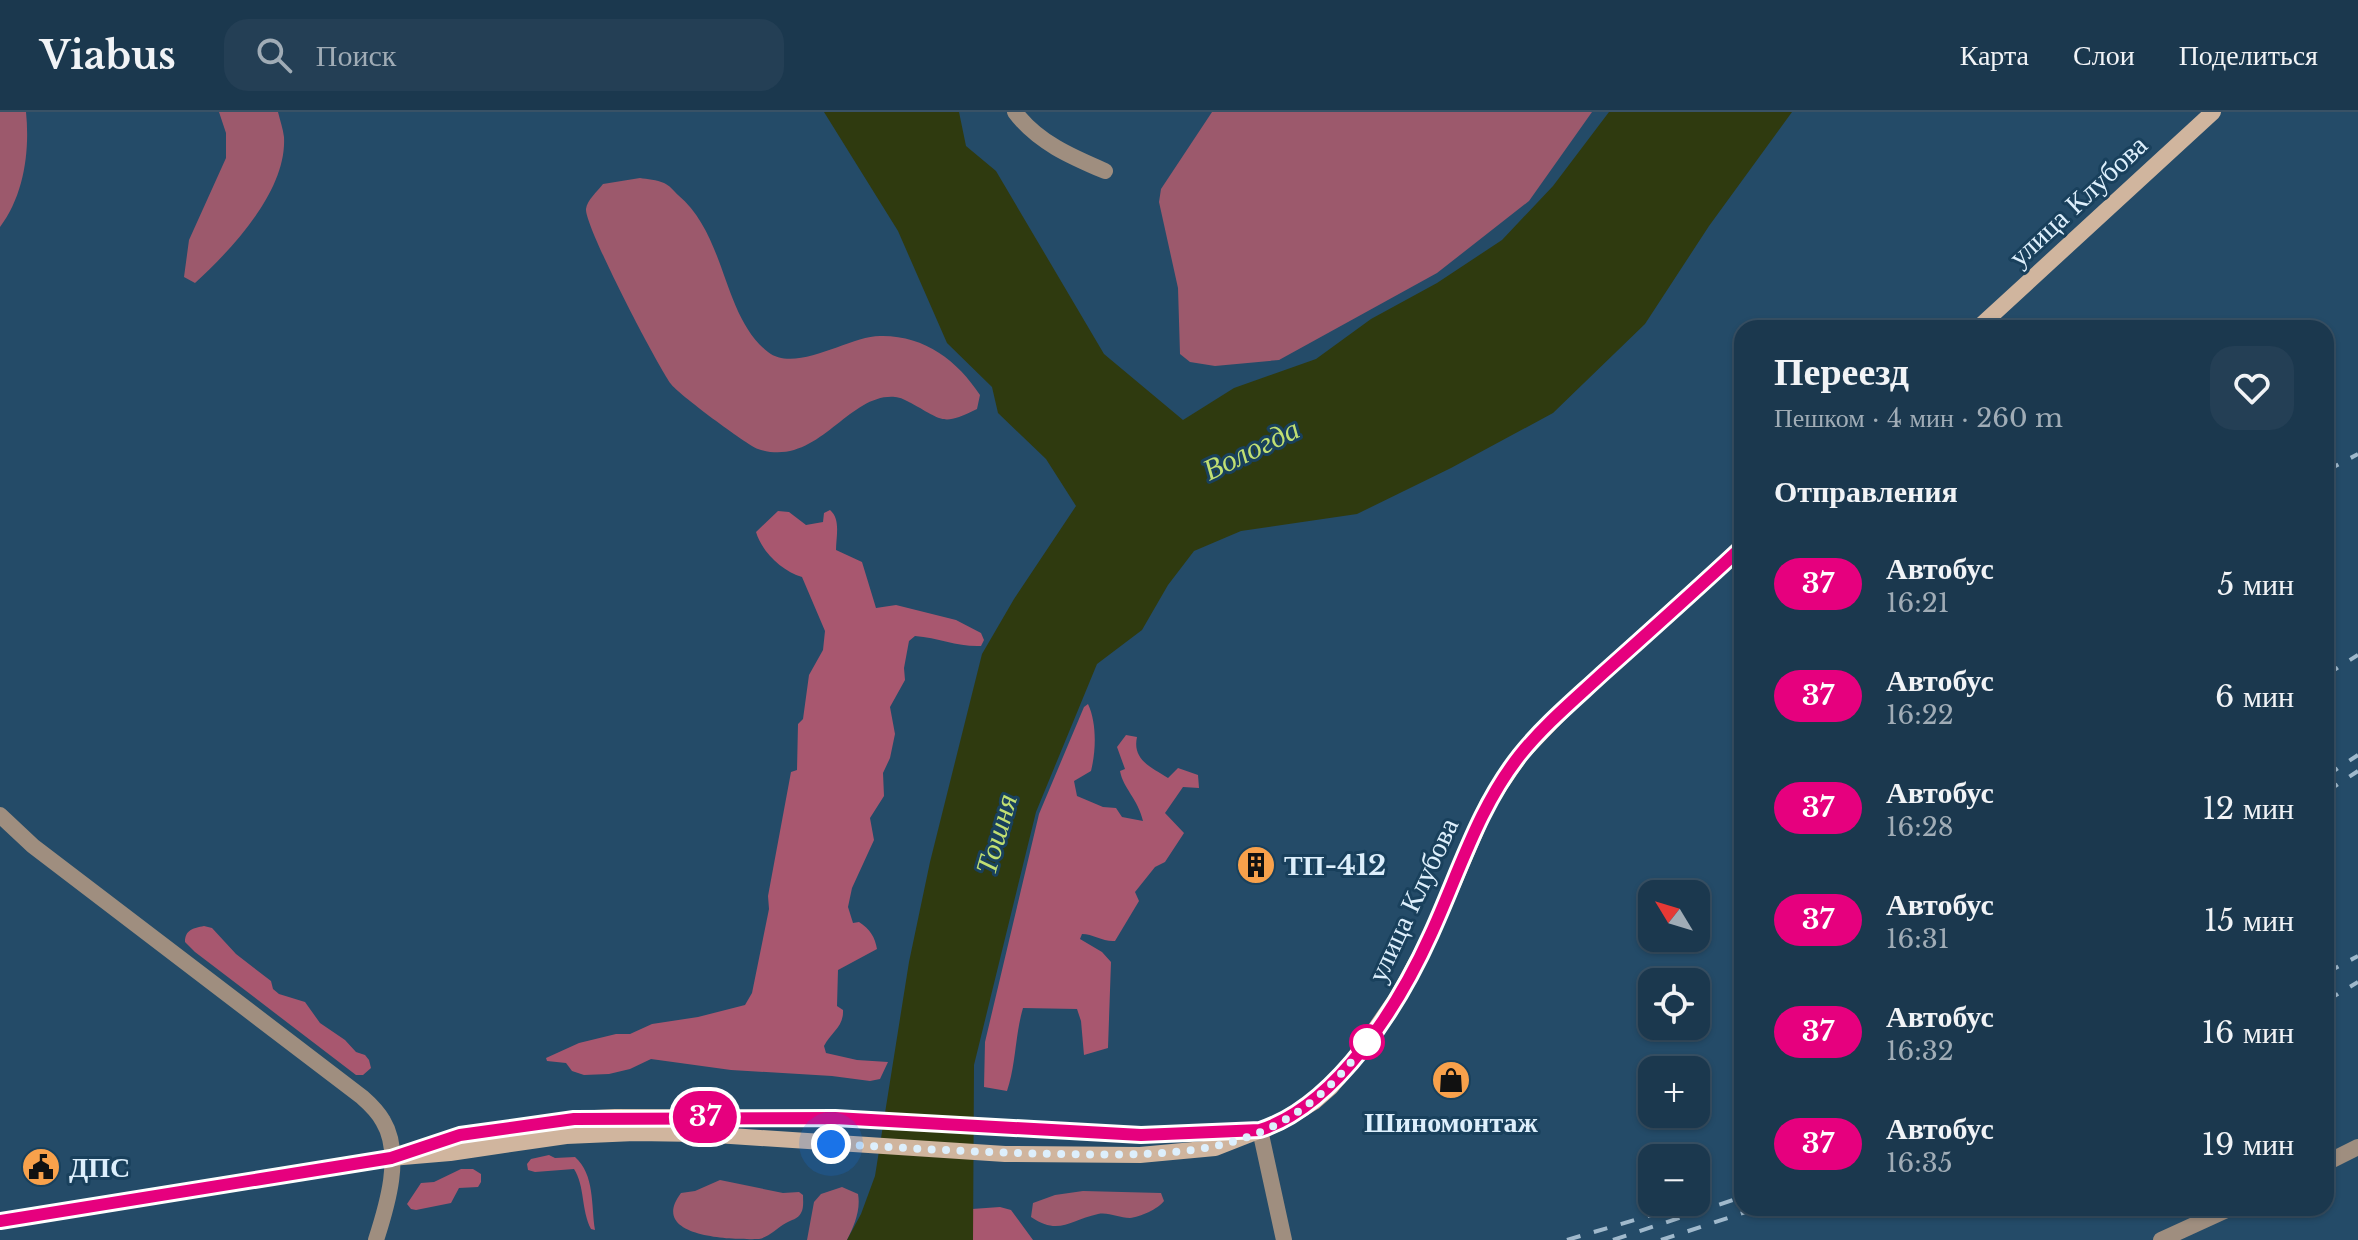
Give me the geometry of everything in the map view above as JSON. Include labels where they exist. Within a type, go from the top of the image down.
[{"type":"main road","name":"улица Клубова","points":[[1987,320],[2213,112]]},
{"type":"main road","name":"улица Клубова","points":[[391,1158],[566,1136],[635,1133],[701,1134],[1005,1154],[1180,1153],[1215,1148],[1281,1122],[1314,1102],[1368,1040],[1416,965],[1488,803],[1522,753],[1573,700],[1734,554]]},
{"type":"main road","points":[[0,1221],[391,1158],[460,1135],[574,1119],[835,1118],[1141,1135],[1260,1130]]},
{"type":"street","points":[[1015,112],[1023,123],[1061,153],[1105,171]]},
{"type":"street","points":[[0,815],[33,846],[362,1097],[386,1124],[392,1180],[376,1240]]},
{"type":"street","points":[[1260,1130],[1284,1240]]},
{"type":"street","points":[[2334,1159],[2358,1147]]},
{"type":"street","points":[[2161,1240],[2214,1216]]},
{"type":"shaded area","points":[[0,112],[26,112],[27,127],[26,157],[20,187],[0,227]]},
{"type":"shaded area","points":[[219,112],[278,112],[284,137],[283,157],[277,178],[254,218],[195,283],[184,277],[189,240],[226,158],[226,133]]},
{"type":"shaded area","points":[[1212,112],[1592,112],[1529,201],[1437,273],[1279,360],[1215,366],[1190,362],[1180,354],[1178,288],[1159,202],[1161,189]]},
{"type":"shaded area","points":[[640,178],[666,184],[694,212],[716,253],[741,318],[753,337],[768,352],[780,358],[793,359],[867,338],[880,336],[911,340],[938,352],[961,371],[980,395],[977,409],[957,418],[943,419],[899,398],[878,399],[862,406],[798,449],[779,452],[758,449],[741,438],[671,384],[622,295],[589,221],[587,206],[603,184]]},
{"type":"shaded area","points":[[830,510],[837,523],[836,550],[862,562],[876,608],[896,605],[956,620],[981,633],[984,640],[981,646],[973,646],[915,636],[909,641],[905,680],[890,707],[895,734],[883,773],[884,796],[870,818],[874,840],[852,888],[848,907],[853,923],[859,922],[869,930],[877,949],[838,970],[837,1006],[843,1010],[843,1016],[824,1046],[826,1053],[857,1060],[888,1062],[880,1079],[870,1081],[731,1070],[651,1059],[630,1069],[584,1075],[572,1071],[566,1063],[547,1061],[546,1058],[579,1043],[616,1034],[630,1034],[652,1024],[745,1005],[752,993],[791,772],[797,770],[798,724],[803,719],[809,675],[823,650],[825,631],[802,577],[774,560],[756,532],[778,511],[789,512],[806,525],[823,522],[824,513]]},
{"type":"shaded area","points":[[1088,704],[1094,728],[1094,755],[1091,771],[1074,781],[1077,796],[1103,807],[1116,808],[1122,817],[1143,821],[1120,771],[1125,769],[1117,747],[1126,735],[1137,737],[1137,752],[1149,766],[1168,778],[1178,768],[1198,775],[1199,788],[1183,787],[1165,813],[1184,833],[1165,862],[1155,867],[1135,892],[1139,901],[1115,941],[1082,934],[1080,939],[1102,952],[1111,962],[1108,1048],[1084,1055],[1077,1009],[1023,1008],[1007,1091],[984,1087],[985,1042],[1039,814],[1084,707]]},
{"type":"shaded area","points":[[204,926],[212,928],[236,954],[271,981],[273,989],[279,994],[305,1002],[320,1023],[345,1040],[356,1052],[365,1055],[371,1068],[363,1075],[356,1075],[195,952],[185,942],[186,935]]},
{"type":"shaded area","points":[[549,1155],[555,1158],[575,1157],[586,1172],[595,1230],[588,1222],[574,1169],[528,1170],[527,1164],[531,1159]]},
{"type":"shaded area","points":[[461,1169],[473,1169],[481,1174],[478,1187],[459,1188],[451,1203],[416,1210],[407,1204],[421,1183],[434,1182]]},
{"type":"shaded area","points":[[720,1180],[783,1193],[799,1192],[803,1195],[802,1211],[796,1218],[759,1239],[714,1237],[684,1228],[675,1219],[674,1208],[681,1193],[695,1191]]},
{"type":"shaded area","points":[[842,1187],[858,1194],[859,1200],[847,1240],[807,1240],[814,1202],[821,1194]]},
{"type":"shaded area","points":[[1083,1191],[1161,1193],[1164,1201],[1148,1212],[1130,1218],[1098,1214],[1057,1226],[1031,1217],[1033,1203],[1055,1195]]},
{"type":"shaded area","points":[[1000,1207],[1011,1210],[1033,1240],[973,1240],[972,1209]]},
{"type":"water","points":[[824,112],[959,112],[966,146],[996,171],[1104,354],[1183,420],[1234,388],[1316,359],[1371,319],[1437,283],[1502,240],[1553,186],[1609,112],[1792,112],[1709,226],[1645,324],[1553,413],[1357,514],[1241,531],[1194,551],[1168,585],[1142,630],[1097,664],[1036,812],[974,1065],[973,1240],[847,1240],[861,1214],[875,1176],[909,962],[930,862],[982,654],[1014,599],[1076,506],[1046,459],[998,413],[992,387],[947,343],[898,231]]},
{"type":"railway","points":[[2334,467],[2358,454]]},
{"type":"railway","points":[[2334,670],[2358,655]]},
{"type":"railway","points":[[2334,771],[2358,755]]},
{"type":"railway","points":[[2334,787],[2358,771]]},
{"type":"railway","points":[[2334,969],[2358,956]]},
{"type":"railway","points":[[2334,996],[2358,982]]},
{"type":"railway","points":[[1613,1240],[1734,1200]]},
{"type":"railway","points":[[1567,1240],[1648,1216]]},
{"type":"railway","points":[[1661,1240],[1734,1216]]},
{"type":"bus line","name":"37","points":[[0,1221],[391,1158],[460,1135],[574,1119],[835,1118],[1141,1135],[1260,1130],[1272,1126],[1314,1102],[1331,1087],[1381,1021],[1431,935],[1488,803],[1522,753],[1573,700],[1734,554]]},
{"type":"place","name":"ТП-412","points":[[1256,865]]},
{"type":"place","name":"Шиномонтаж","points":[[1451,1080]]},
{"type":"place","name":"ДПС","points":[[41,1167]]},
{"type":"route","points":[[831,1144],[1005,1154],[1140,1155],[1215,1148],[1281,1122],[1314,1102],[1331,1087],[1367,1042]]},
{"type":"water label","name":"Вологда","points":[[1251,449]]},
{"type":"water label","name":"Тошня","points":[[996,834]]}]
